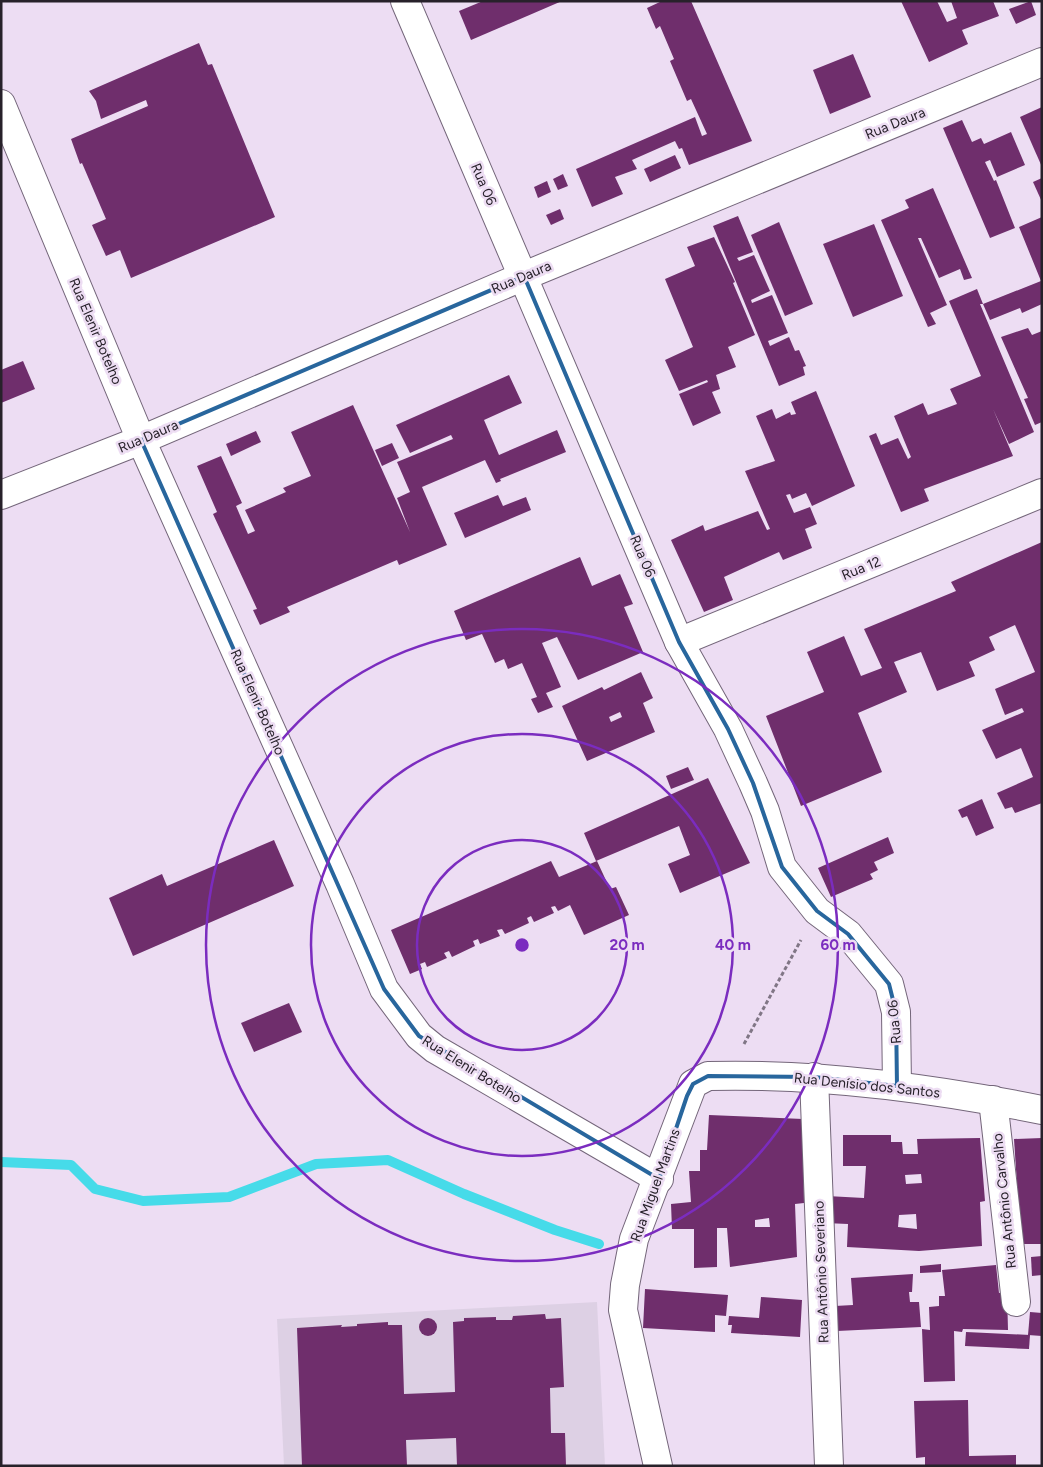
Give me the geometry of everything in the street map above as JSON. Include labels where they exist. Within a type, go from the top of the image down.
[{"type":"street","name":"Rua 06","points":[[405,1],[679,642],[728,728],[765,811],[782,868],[817,910],[848,934],[889,984],[896,1012],[897,1086]]},
{"type":"street","name":"Rua Daura","points":[[1,495],[141,440],[524,276],[1042,62]]},
{"type":"street","name":"Rua Elenir Botelho","points":[[1,104],[141,440],[340,884],[384,989],[402,1016],[419,1036],[435,1049],[659,1179]]},
{"type":"street","name":"Rua 12","points":[[679,642],[1042,494]]},
{"type":"street","name":"Rua Denísio dos Santos","points":[[694,1084],[708,1076],[814,1077],[897,1086],[993,1100],[1042,1110]]},
{"type":"street","name":"Rua Antônio Severiano","points":[[814,1077],[829,1466]]},
{"type":"street","name":"Rua Miguel Martins","points":[[658,1466],[623,1310],[625,1285],[634,1239],[659,1179],[687,1096],[694,1084]]},
{"type":"street","name":"Rua Antônio Carvalho","points":[[993,1100],[1016,1302]]},
{"type":"path","points":[[727,1076],[817,910]]},
{"type":"highlighted area","points":[[524,276],[679,642],[728,729],[753,783],[782,867],[817,911],[848,934],[889,984],[896,1012],[897,1086],[814,1077],[708,1076],[693,1084],[687,1096],[659,1179],[419,1036],[384,989],[141,440]]},
{"type":"shaded area","points":[[597,1302],[605,1466],[284,1466],[277,1319]]},
{"type":"building","points":[[483,1],[562,1],[471,40],[459,11]]},
{"type":"building","points":[[662,1],[691,1],[752,141],[689,165],[682,148],[679,149],[675,141],[632,160],[637,169],[615,177],[623,194],[592,207],[576,169],[695,117],[702,136],[707,134],[691,99],[687,101],[670,61],[674,59],[660,26],[656,29],[647,8]]},
{"type":"building","points":[[901,1],[937,1],[947,22],[957,18],[951,1],[993,1],[999,16],[962,30],[968,44],[929,62]]},
{"type":"building","points":[[1031,1],[1036,15],[1016,24],[1009,9]]},
{"type":"building","points":[[199,43],[208,65],[212,64],[275,217],[131,278],[120,250],[106,256],[92,225],[106,219],[82,163],[80,164],[71,139],[148,106],[146,100],[101,119],[96,101],[89,91]]},
{"type":"building","points":[[853,54],[871,97],[830,114],[813,70]]},
{"type":"building","points":[[1042,107],[1042,167],[1020,117]]},
{"type":"building","points":[[962,120],[972,142],[981,138],[984,144],[1011,132],[1025,165],[997,177],[990,160],[985,162],[994,181],[996,180],[1015,228],[990,238],[943,128]]},
{"type":"building","points":[[675,155],[681,168],[650,182],[644,169]]},
{"type":"building","points":[[563,174],[568,186],[558,190],[553,179]]},
{"type":"building","points":[[1042,178],[1042,202],[1033,182]]},
{"type":"building","points":[[547,181],[551,192],[538,198],[534,187]]},
{"type":"building","points":[[933,188],[972,278],[964,280],[960,269],[939,278],[921,238],[918,238],[947,305],[930,313],[936,324],[928,327],[881,220],[909,208],[905,200]]},
{"type":"building","points":[[560,209],[564,219],[551,225],[546,215]]},
{"type":"building","points":[[738,216],[753,252],[737,258],[739,261],[754,255],[770,291],[751,300],[752,303],[772,295],[788,333],[768,341],[770,346],[789,337],[795,351],[799,350],[806,366],[803,367],[805,375],[779,386],[713,226]]},
{"type":"building","points":[[1042,217],[1042,304],[1022,313],[1020,308],[990,320],[983,304],[1041,281],[1019,227]]},
{"type":"building","points":[[779,222],[813,304],[785,316],[751,235]]},
{"type":"building","points":[[874,224],[903,296],[853,317],[823,244]]},
{"type":"building","points":[[714,237],[735,282],[733,283],[755,335],[728,347],[736,367],[716,375],[720,389],[712,392],[721,413],[693,426],[679,394],[708,382],[707,380],[679,391],[665,360],[693,347],[665,279],[695,266],[687,247]]},
{"type":"building","points":[[977,289],[983,304],[980,304],[1034,432],[1009,444],[993,409],[1013,456],[924,489],[929,501],[901,512],[869,436],[876,433],[881,445],[898,438],[908,459],[911,457],[894,416],[923,403],[928,415],[957,404],[950,389],[981,376],[949,301]]},
{"type":"building","points":[[1028,328],[1032,335],[1042,331],[1042,422],[1035,425],[1024,399],[1028,398],[1001,337]]},
{"type":"building","points":[[23,361],[35,389],[1,403],[1,370]]},
{"type":"building","points":[[509,375],[522,403],[484,420],[499,455],[557,430],[566,452],[500,479],[501,481],[496,483],[485,460],[422,487],[447,545],[399,565],[397,560],[287,607],[290,612],[260,625],[253,610],[257,609],[213,514],[217,512],[197,466],[221,456],[242,503],[236,506],[248,534],[255,531],[245,510],[286,492],[283,488],[311,476],[291,432],[353,405],[410,532],[397,498],[410,492],[397,462],[453,439],[451,435],[410,453],[396,425]]},
{"type":"building","points":[[816,391],[855,486],[812,506],[806,493],[792,499],[790,494],[786,495],[794,513],[810,507],[817,524],[805,529],[812,548],[783,560],[779,552],[724,577],[733,600],[704,612],[671,540],[703,525],[705,531],[758,511],[767,530],[770,529],[745,471],[775,461],[756,416],[772,409],[776,419],[790,412],[791,415],[796,414],[791,402]]},
{"type":"building","points":[[256,431],[261,442],[231,456],[226,444]]},
{"type":"building","points":[[392,443],[399,458],[382,466],[375,450]]},
{"type":"building","points":[[498,495],[503,506],[526,497],[531,510],[465,538],[454,513]]},
{"type":"building","points":[[1042,542],[1042,803],[1015,813],[1012,807],[1005,809],[997,793],[1033,777],[1021,748],[996,759],[982,730],[1024,712],[1022,708],[1005,715],[995,689],[1035,672],[1015,625],[989,637],[995,650],[969,662],[975,676],[937,691],[921,652],[894,662],[907,692],[858,713],[882,772],[801,806],[766,716],[824,692],[807,652],[844,636],[861,676],[882,668],[864,629],[956,591],[951,582]]},
{"type":"building","points":[[580,557],[592,586],[620,574],[633,604],[624,607],[643,652],[578,680],[557,637],[542,643],[561,687],[546,693],[553,707],[538,713],[531,699],[537,697],[522,663],[508,669],[504,659],[495,663],[482,634],[466,640],[454,611]]},
{"type":"building","points":[[641,672],[653,698],[643,703],[655,732],[587,761],[562,706],[602,687],[604,690]],"holes":[[[620,712],[622,717],[611,722],[609,717]]]},
{"type":"building","points":[[688,767],[694,780],[671,789],[666,776]]},
{"type":"building","points":[[708,778],[750,863],[680,893],[668,864],[690,855],[679,826],[596,861],[584,833]]},
{"type":"building","points":[[982,799],[994,828],[976,836],[967,816],[962,818],[958,810]]},
{"type":"building","points":[[888,837],[894,853],[874,862],[878,870],[870,874],[873,879],[831,897],[818,868]]},
{"type":"building","points":[[274,840],[294,886],[133,956],[109,898],[162,874],[167,886]]},
{"type":"building","points":[[551,861],[559,877],[597,861],[610,889],[616,887],[629,915],[584,935],[570,905],[558,911],[555,906],[551,907],[554,913],[534,922],[531,916],[527,918],[529,923],[505,934],[502,929],[497,930],[500,936],[480,944],[478,939],[473,941],[475,946],[452,957],[449,951],[444,953],[447,958],[427,967],[425,962],[420,964],[422,969],[410,974],[391,930]]},
{"type":"building","points":[[289,1003],[302,1032],[254,1052],[241,1023]]},
{"type":"building","points":[[709,1115],[803,1119],[804,1203],[795,1204],[797,1257],[730,1267],[727,1228],[717,1228],[717,1267],[694,1268],[694,1229],[672,1229],[671,1204],[691,1202],[689,1171],[700,1171],[700,1150],[707,1150]],"holes":[[[769,1218],[770,1227],[755,1227],[755,1220]]]},
{"type":"building","points":[[843,1135],[891,1135],[891,1142],[902,1142],[903,1154],[918,1154],[917,1139],[980,1138],[985,1201],[980,1202],[982,1246],[919,1251],[847,1247],[848,1224],[825,1223],[827,1196],[864,1198],[866,1166],[843,1166]],"holes":[[[921,1174],[922,1183],[906,1184],[905,1175]],[[916,1214],[917,1229],[898,1227],[899,1215]]]},
{"type":"building","points":[[1042,1138],[1042,1244],[1021,1244],[1014,1139]]},
{"type":"building","points":[[1042,1256],[1042,1275],[1032,1276],[1031,1257]]},
{"type":"building","points":[[941,1264],[941,1272],[920,1273],[920,1266]]},
{"type":"building","points":[[996,1265],[999,1293],[1007,1292],[1008,1330],[963,1329],[962,1332],[954,1331],[955,1381],[924,1382],[922,1329],[930,1330],[929,1307],[939,1306],[939,1296],[945,1296],[942,1270]]},
{"type":"building","points":[[913,1274],[912,1292],[909,1292],[910,1302],[919,1302],[921,1327],[837,1331],[835,1306],[853,1305],[851,1278]]},
{"type":"building","points":[[645,1289],[728,1295],[726,1316],[715,1315],[715,1332],[643,1328]]},
{"type":"building","points":[[761,1297],[802,1300],[800,1337],[731,1333],[732,1325],[728,1325],[729,1316],[759,1318]]},
{"type":"building","points":[[1030,1312],[1042,1313],[1042,1336],[1028,1335]]},
{"type":"building","points":[[545,1314],[546,1319],[561,1318],[564,1387],[550,1388],[551,1433],[565,1433],[566,1466],[457,1466],[456,1438],[406,1440],[407,1466],[302,1466],[297,1328],[357,1326],[357,1324],[388,1322],[388,1325],[402,1325],[404,1394],[455,1392],[453,1322],[464,1321],[464,1318],[496,1317],[496,1320],[512,1320],[513,1316]]},
{"type":"building","points":[[428,1318],[434,1321],[437,1327],[434,1333],[428,1336],[422,1333],[419,1327],[422,1321]]},
{"type":"building","points":[[966,1332],[1030,1335],[1029,1349],[965,1346]]},
{"type":"building","points":[[968,1400],[969,1456],[1016,1455],[1016,1466],[925,1466],[925,1457],[916,1458],[914,1401]]},
{"type":"waterway","points":[[1,1162],[71,1165],[95,1189],[143,1201],[229,1197],[316,1164],[388,1160],[464,1194],[555,1230],[599,1244]]}]
